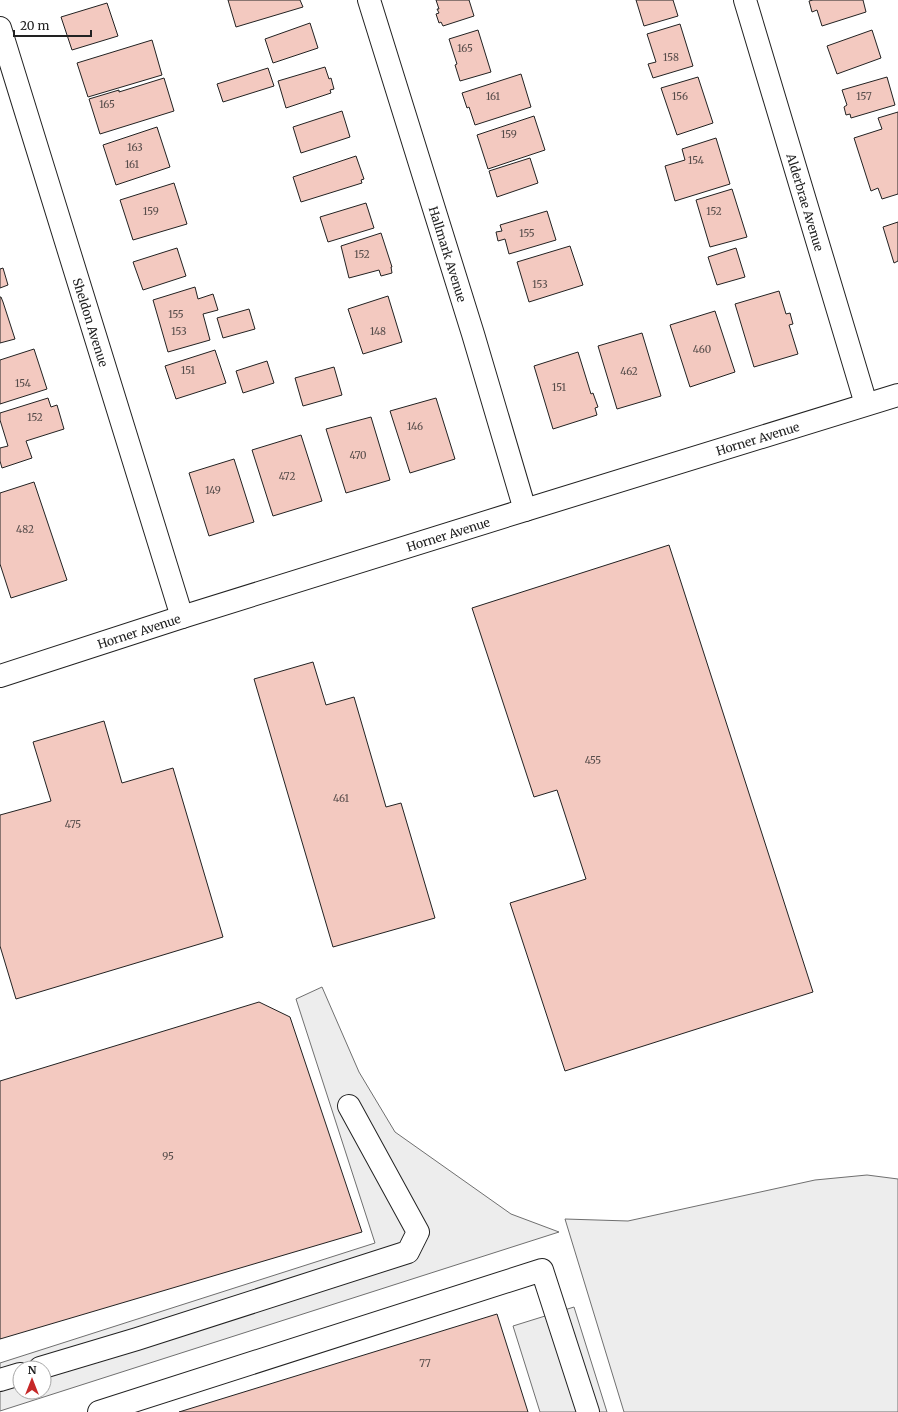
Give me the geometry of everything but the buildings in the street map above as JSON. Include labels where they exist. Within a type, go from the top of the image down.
[{"type":"street","name":"Hallmark Avenue","points":[[369,0],[473,334],[525,510]]},
{"type":"street","name":"Alderbrae Avenue","points":[[745,0],[866,404]]},
{"type":"street","name":"Sheldon Avenue","points":[[0,28],[182,617]]},
{"type":"street","name":"Horner Avenue","points":[[0,676],[182,617],[898,395]]},
{"type":"street","points":[[52,1364],[137,1339],[408,1252],[418,1232],[349,1106]]},
{"type":"street","points":[[99,1412],[542,1270],[588,1412]]},
{"type":"street","points":[[0,1380],[12,1376]]},
{"type":"shaded area","points":[[322,987],[359,1072],[395,1132],[511,1214],[559,1232],[52,1394],[52,1360],[12,1360],[12,1400],[34,1400],[0,1411],[0,1363],[375,1243],[296,999]]},
{"type":"shaded area","points":[[867,1175],[898,1179],[898,1412],[624,1412],[565,1219],[628,1221],[815,1180]]},
{"type":"shaded area","points":[[574,1307],[607,1412],[540,1412],[513,1326]]}]
